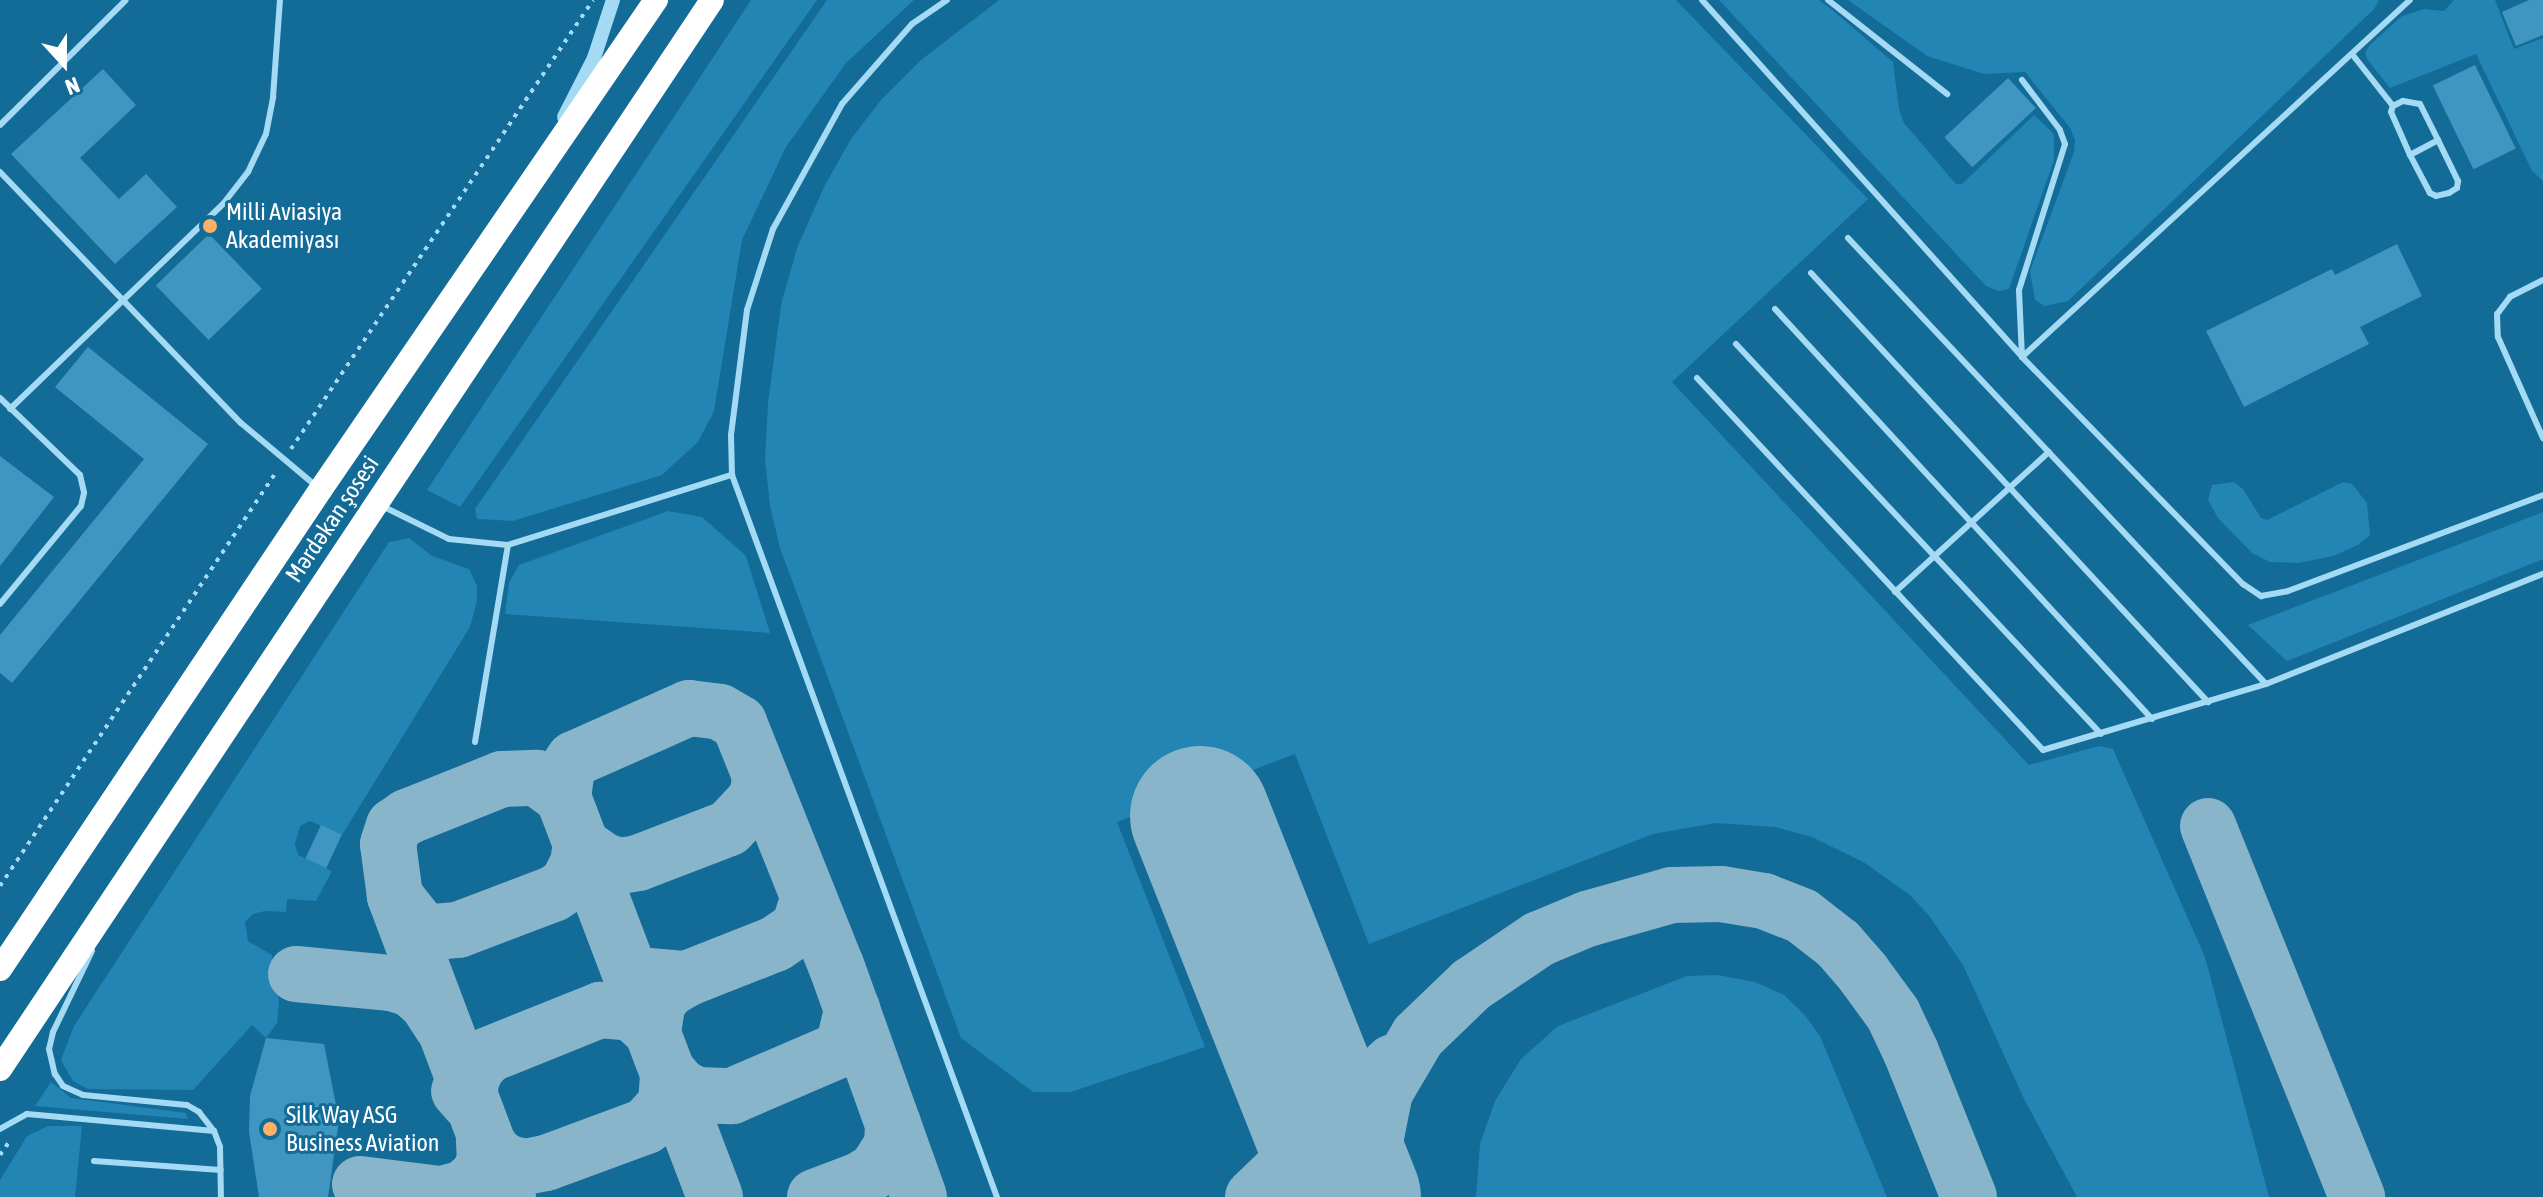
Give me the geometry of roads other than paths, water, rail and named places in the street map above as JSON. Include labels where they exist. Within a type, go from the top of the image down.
[{"type":"highway","name":"Mərdəkan şosesi","points":[[0,969],[321,489],[656,0]]},
{"type":"highway","name":"Mərdəkan şosesi","points":[[0,1069],[712,0]]},
{"type":"street","points":[[512,211],[587,74],[611,0]]},
{"type":"lane","points":[[0,125],[126,0]]},
{"type":"lane","points":[[10,409],[223,204],[248,172],[266,134],[273,97],[280,0]]},
{"type":"lane","points":[[947,0],[912,24],[842,104],[773,229],[747,310],[731,435],[732,475],[997,1197]]},
{"type":"lane","points":[[1702,0],[2022,357],[2243,584],[2261,596],[2288,591],[2543,495]]},
{"type":"lane","points":[[1828,0],[1947,94]]},
{"type":"lane","points":[[2022,357],[2410,0]]},
{"type":"lane","points":[[2352,54],[2393,106],[2394,122],[2430,193],[2436,196],[2457,188],[2458,181],[2420,104],[2403,101],[2393,106]]},
{"type":"lane","points":[[2022,80],[2060,130],[2065,144],[2019,290],[2022,357]]},
{"type":"lane","points":[[2410,155],[2438,140]]},
{"type":"lane","points":[[0,172],[241,423],[283,461],[321,489]]},
{"type":"lane","points":[[1848,238],[2266,684]]},
{"type":"lane","points":[[1811,273],[2208,702]]},
{"type":"lane","points":[[2543,280],[2510,297],[2497,314],[2498,337],[2543,438]]},
{"type":"lane","points":[[1775,309],[2152,719]]},
{"type":"lane","points":[[1736,344],[2101,734]]},
{"type":"lane","points":[[1697,378],[2043,750],[2266,684],[2543,574]]},
{"type":"lane","points":[[0,398],[80,475],[84,493],[81,506],[0,604]]},
{"type":"lane","points":[[1895,592],[2049,452]]},
{"type":"lane","points":[[376,503],[449,539],[508,545],[732,475]]},
{"type":"lane","points":[[475,742],[508,545]]},
{"type":"lane","points":[[100,934],[128,878]]},
{"type":"lane","points":[[94,948],[53,1032],[49,1049],[55,1074],[63,1086],[83,1095],[187,1105],[199,1112],[214,1131],[220,1147],[221,1197]]},
{"type":"lane","points":[[0,1129],[27,1114],[214,1131]]},
{"type":"lane","points":[[94,1161],[221,1170]]},
{"type":"place","name":"Milli Aviasiya Akademiyası","points":[[210,226]]},
{"type":"place","name":"Silk Way ASG Business Aviation","points":[[270,1129]]}]
